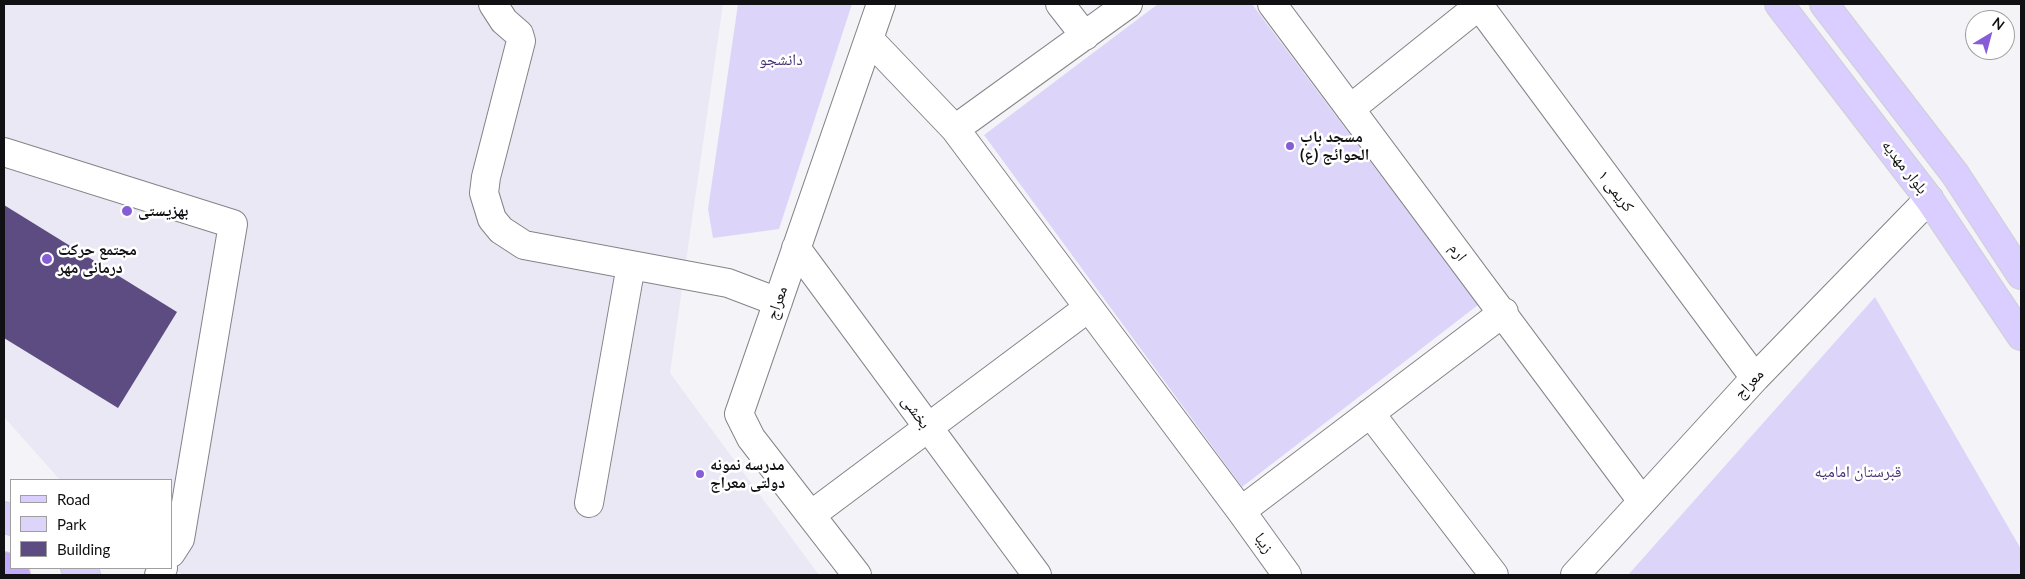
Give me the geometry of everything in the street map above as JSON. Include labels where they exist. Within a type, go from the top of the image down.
[{"type":"highway","points":[[4,566],[16,575]]},
{"type":"main road","name":"بلوار مهدیه","points":[[1779,4],[1929,199],[2021,336]]},
{"type":"main road","points":[[1824,4],[1955,174],[2021,275]]},
{"type":"main road","points":[[1929,199],[1955,174]]},
{"type":"street","points":[[493,4],[504,21],[519,34],[521,41],[486,177],[484,193],[492,219],[500,230],[524,245],[728,283],[778,302]]},
{"type":"street","name":"معراج","points":[[857,575],[751,438],[739,414],[881,4]]},
{"type":"street","points":[[1060,4],[1085,36]]},
{"type":"street","points":[[955,129],[1128,4]]},
{"type":"street","name":"ارم","points":[[1272,4],[1504,312],[1642,501]]},
{"type":"street","points":[[1350,109],[1479,4]]},
{"type":"street","name":"کریمی ۱","points":[[1479,4],[1755,378]]},
{"type":"street","name":"زیبا","points":[[869,39],[955,129],[1287,575]]},
{"type":"street","points":[[4,152],[233,224],[180,539],[172,551]]},
{"type":"street","name":"معراج","points":[[1575,575],[1755,378],[1929,199]]},
{"type":"street","name":"بخشی","points":[[796,248],[1037,575]]},
{"type":"street","points":[[590,503],[631,265]]},
{"type":"street","points":[[811,515],[1088,308]]},
{"type":"street","points":[[1241,511],[1504,312]]},
{"type":"street","points":[[1370,413],[1494,575]]},
{"type":"shaded area","points":[[4,4],[723,4],[670,373],[819,575],[183,575],[172,568],[172,479],[59,479],[4,417]]},
{"type":"green space","name":"دانشجو","points":[[738,4],[852,4],[779,229],[713,238],[708,209]]},
{"type":"green space","points":[[1158,4],[1252,4],[1478,305],[1242,487],[984,135]]},
{"type":"green space","name":"قبرستان امامیه","points":[[1875,297],[2021,549],[2021,575],[1628,575]]},
{"type":"building","name":"مجتمع حرکت درمانی مهر","points":[[4,205],[177,312],[118,408],[4,338]]},
{"type":"place","name":"مسجد باب الحوائج (ع)","points":[[1290,146]]},
{"type":"place","name":"بهزیستی","points":[[127,211]]},
{"type":"place","name":"مجتمع حرکت درمانی مهر","points":[[47,259]]},
{"type":"place","name":"مدرسه نمونه دولتی معراج","points":[[700,474]]}]
